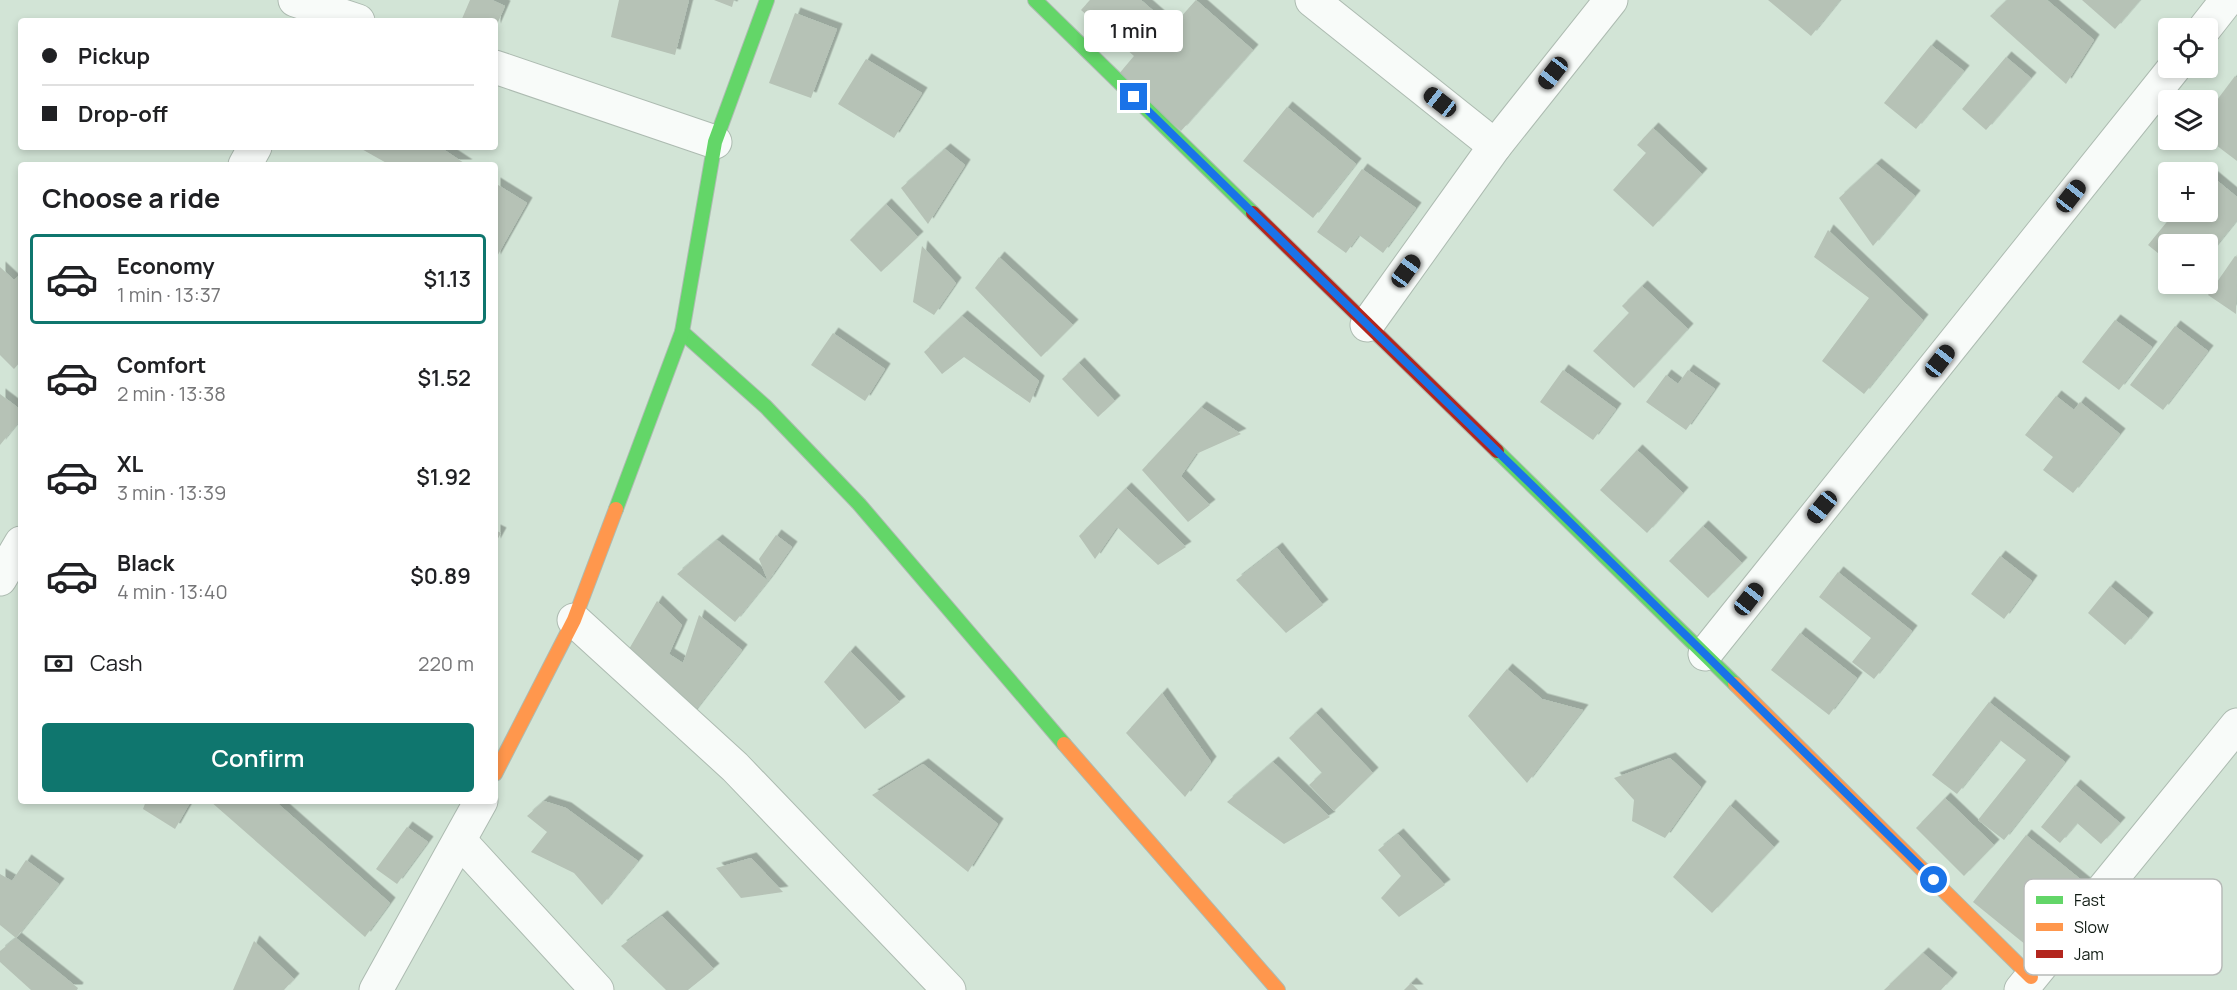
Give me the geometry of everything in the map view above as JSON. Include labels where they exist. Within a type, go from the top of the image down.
[{"type":"street","points":[[295,0],[341,18]]},
{"type":"street","points":[[498,768],[574,620],[682,332],[715,142],[767,0]]},
{"type":"street","points":[[1035,0],[1705,654],[2026,984]]},
{"type":"street","points":[[1312,0],[1495,146]]},
{"type":"street","points":[[1367,325],[1495,146],[1611,0]]},
{"type":"street","points":[[2213,18],[2228,0]]},
{"type":"street","points":[[498,69],[715,142]]},
{"type":"street","points":[[1705,654],[2166,78]]},
{"type":"street","points":[[682,332],[766,408],[859,504],[1278,990]]},
{"type":"street","points":[[0,579],[18,548]]},
{"type":"street","points":[[574,620],[735,767],[949,990]]},
{"type":"street","points":[[2112,879],[2237,725]]},
{"type":"street","points":[[376,990],[479,804]]},
{"type":"street","points":[[460,841],[597,990]]},
{"type":"building","points":[[470,0],[492,0],[505,6],[498,22],[498,18],[462,18]]},
{"type":"building","points":[[619,0],[689,0],[675,55],[611,37]]},
{"type":"building","points":[[714,0],[734,0],[732,7]]},
{"type":"building","points":[[1090,0],[1141,0],[1172,27],[1196,0],[1253,50],[1181,131],[1118,75],[1134,56],[1081,10]]},
{"type":"building","points":[[1768,0],[1840,0],[1811,36]]},
{"type":"building","points":[[2007,0],[2047,0],[2094,40],[2066,84],[1990,16]]},
{"type":"building","points":[[2082,0],[2140,0],[2115,29]]},
{"type":"building","points":[[795,13],[837,29],[811,98],[769,83]]},
{"type":"building","points":[[1931,45],[1964,71],[1916,129],[1884,103]]},
{"type":"building","points":[[2006,57],[2031,78],[1986,130],[1962,109]]},
{"type":"building","points":[[866,59],[922,93],[894,138],[838,104]]},
{"type":"building","points":[[2235,76],[2237,78],[2237,161],[2218,147],[2218,99]]},
{"type":"building","points":[[1287,107],[1356,164],[1313,218],[1243,161]]},
{"type":"building","points":[[1653,128],[1702,174],[1653,227],[1613,190],[1646,153],[1637,145]]},
{"type":"building","points":[[945,149],[965,165],[928,224],[901,188]]},
{"type":"building","points":[[363,150],[444,150],[462,162],[385,162]]},
{"type":"building","points":[[1876,164],[1915,196],[1873,246],[1839,198]]},
{"type":"building","points":[[1362,169],[1416,208],[1383,253],[1359,235],[1346,253],[1317,232]]},
{"type":"building","points":[[2218,181],[2237,197],[2237,220],[2218,244],[2218,234],[2158,234],[2158,253],[2148,245],[2167,222],[2218,222]]},
{"type":"building","points":[[498,185],[527,203],[498,255]]},
{"type":"building","points":[[886,204],[918,237],[881,272],[850,240]]},
{"type":"building","points":[[1828,230],[1923,320],[1864,394],[1822,361],[1869,298],[1814,257]]},
{"type":"building","points":[[922,246],[956,283],[934,315],[913,302]]},
{"type":"building","points":[[2235,256],[2237,257],[2236,314],[2208,295],[2218,294],[2218,281]]},
{"type":"building","points":[[999,257],[1073,325],[1041,357],[975,288]]},
{"type":"building","points":[[0,267],[14,280],[18,277],[18,364],[14,369],[0,355]]},
{"type":"building","points":[[1642,286],[1688,329],[1634,388],[1593,351],[1629,313],[1622,306]]},
{"type":"building","points":[[962,316],[1039,381],[1030,403],[964,357],[942,374],[924,352]]},
{"type":"building","points":[[2115,320],[2152,347],[2119,390],[2082,362]]},
{"type":"building","points":[[2175,326],[2208,351],[2163,410],[2130,385]]},
{"type":"building","points":[[833,333],[885,369],[865,401],[811,365]]},
{"type":"building","points":[[1079,363],[1115,401],[1098,417],[1062,379]]},
{"type":"building","points":[[1563,370],[1616,409],[1593,440],[1540,402]]},
{"type":"building","points":[[1688,370],[1715,389],[1686,430],[1646,402],[1666,375],[1678,384]]},
{"type":"building","points":[[0,394],[18,408],[18,423],[0,445]]},
{"type":"building","points":[[2056,396],[2074,410],[2080,402],[2120,434],[2073,493],[2043,470],[2053,457],[2025,435]]},
{"type":"building","points":[[1201,407],[1241,434],[1196,454],[1181,476],[1210,505],[1188,522],[1142,470]]},
{"type":"building","points":[[1637,450],[1683,493],[1647,533],[1600,490]]},
{"type":"building","points":[[1126,488],[1186,547],[1158,565],[1117,527],[1095,559],[1079,536]]},
{"type":"building","points":[[1703,526],[1742,563],[1708,598],[1669,561]]},
{"type":"building","points":[[776,535],[792,547],[768,581],[759,559]]},
{"type":"building","points":[[717,540],[768,581],[735,622],[677,574]]},
{"type":"building","points":[[1277,548],[1323,605],[1286,633],[1236,580]]},
{"type":"building","points":[[2000,556],[2032,581],[2004,619],[1971,594]]},
{"type":"building","points":[[1838,572],[1912,631],[1874,679],[1852,662],[1871,638],[1819,597]]},
{"type":"building","points":[[2110,586],[2148,618],[2125,645],[2088,613]]},
{"type":"building","points":[[657,601],[682,625],[669,654],[683,663],[699,615],[742,650],[687,721],[618,668]]},
{"type":"building","points":[[1800,633],[1857,678],[1829,715],[1771,670]]},
{"type":"building","points":[[850,651],[900,702],[865,729],[824,682]]},
{"type":"building","points":[[1507,669],[1542,699],[1583,710],[1527,783],[1468,716]]},
{"type":"building","points":[[1162,693],[1211,762],[1185,797],[1126,733]]},
{"type":"building","points":[[1989,702],[2065,762],[2004,840],[1978,820],[2026,760],[2000,740],[1957,794],[1932,775]]},
{"type":"building","points":[[1316,713],[1373,773],[1334,811],[1309,785],[1322,773],[1289,738]]},
{"type":"building","points":[[1670,758],[1701,787],[1665,838],[1632,821],[1634,800],[1614,778]]},
{"type":"building","points":[[1273,762],[1330,817],[1284,844],[1227,802]]},
{"type":"building","points":[[923,764],[998,824],[968,872],[872,795]]},
{"type":"building","points":[[2075,785],[2120,823],[2101,844],[2077,823],[2060,843],[2041,827]]},
{"type":"building","points":[[1945,798],[1994,845],[1964,876],[1916,828]]},
{"type":"building","points":[[544,801],[566,808],[638,861],[602,905],[574,873],[531,852],[547,832],[527,816]]},
{"type":"building","points":[[145,804],[189,804],[175,829],[143,809]]},
{"type":"building","points":[[213,804],[278,804],[390,903],[365,937]]},
{"type":"building","points":[[1730,805],[1774,847],[1712,913],[1673,877]]},
{"type":"building","points":[[407,827],[428,842],[397,884],[376,869]]},
{"type":"building","points":[[1398,834],[1445,885],[1399,917],[1381,898],[1401,876],[1378,850]]},
{"type":"building","points":[[2026,835],[2080,879],[2024,879],[2024,943],[1973,902]]},
{"type":"building","points":[[751,858],[783,892],[741,898],[716,868]]},
{"type":"building","points":[[26,860],[59,884],[16,938],[0,925],[0,874],[12,881]]},
{"type":"building","points":[[662,916],[714,969],[688,990],[666,990],[621,946]]},
{"type":"building","points":[[16,938],[78,988],[77,990],[31,990],[0,962],[0,951]]},
{"type":"building","points":[[254,941],[294,979],[284,990],[233,990]]},
{"type":"building","points":[[1923,953],[1952,978],[1941,990],[1884,990]]},
{"type":"building","points":[[1411,983],[1418,990],[1404,990]]},
{"type":"traffic: fast","points":[[616,509],[682,332],[715,142],[767,0]]},
{"type":"traffic: fast","points":[[1035,0],[1253,213]]},
{"type":"traffic: fast","points":[[682,332],[766,407],[859,504],[1064,744]]},
{"type":"traffic: fast","points":[[1497,451],[1735,684]]},
{"type":"traffic: slow","points":[[498,768],[574,620],[616,509]]},
{"type":"traffic: slow","points":[[1735,684],[2024,970]]},
{"type":"traffic: slow","points":[[1064,744],[1278,990]]},
{"type":"traffic: jam","points":[[1253,213],[1497,451]]},
{"type":"route","points":[[1134,97],[1934,880]]}]
